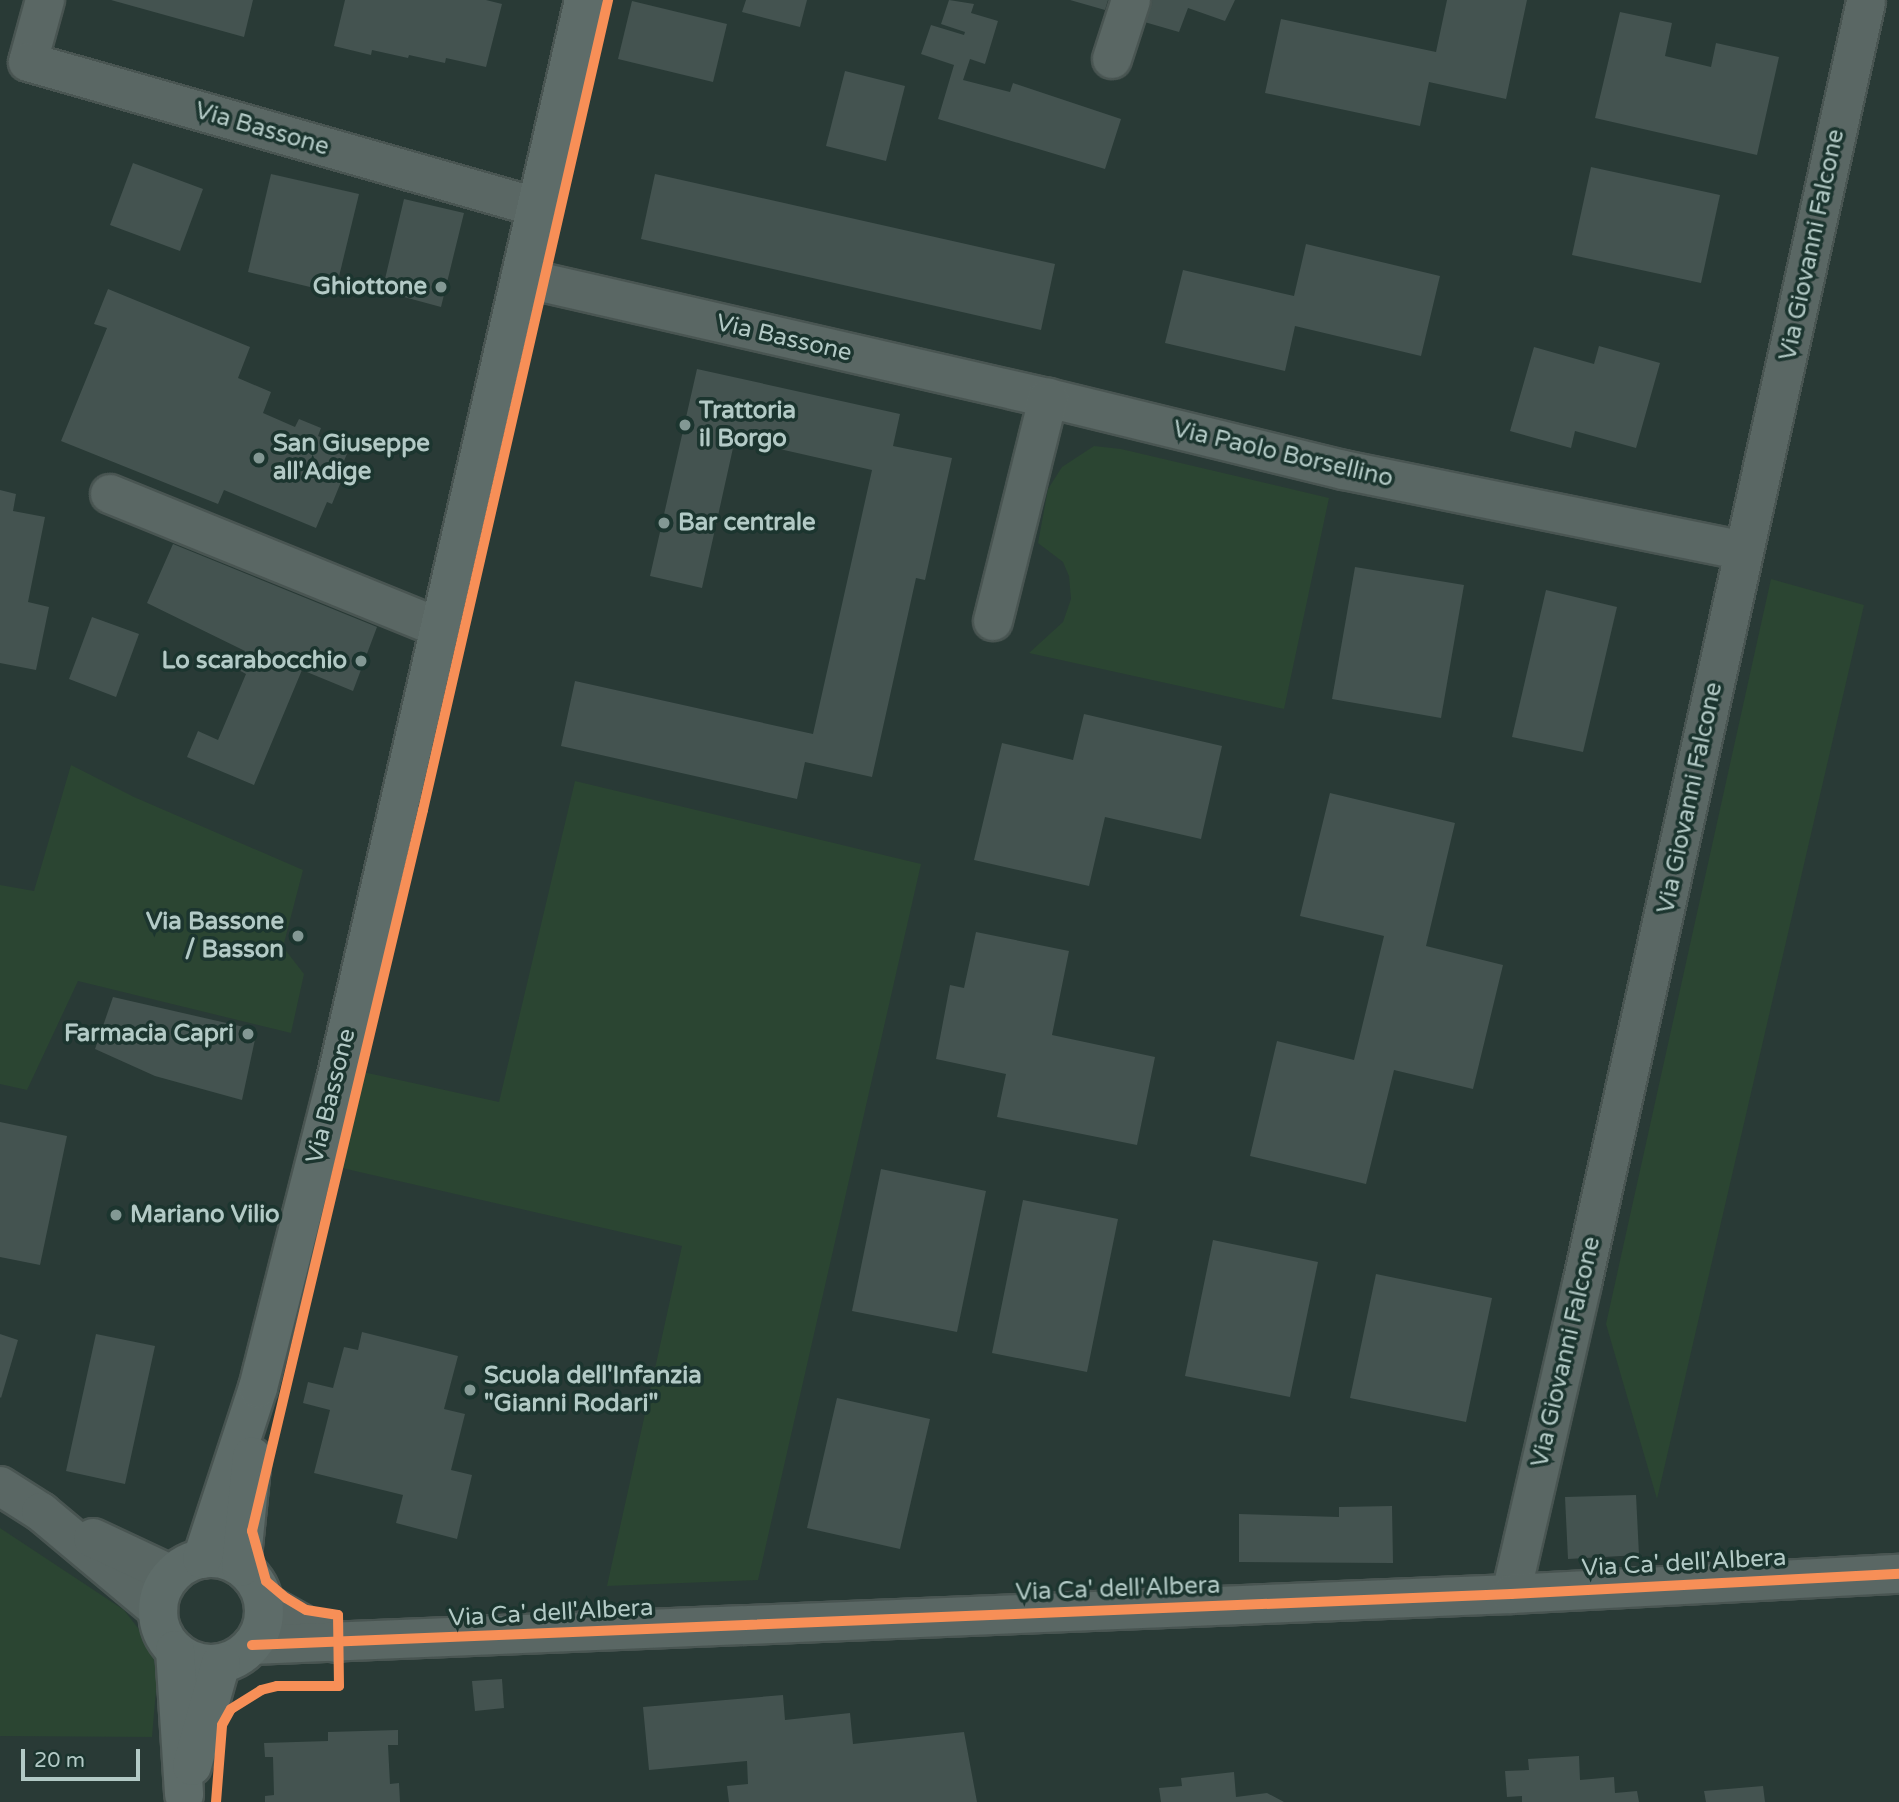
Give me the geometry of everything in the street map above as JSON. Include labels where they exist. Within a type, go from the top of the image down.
[{"type":"street","name":"Via Bassone","points":[[46,0],[28,62],[536,207]]},
{"type":"street","name":"Via Bassone","points":[[177,1581],[258,1388],[335,1084],[584,0]]},
{"type":"street","points":[[1112,59],[1130,0]]},
{"type":"street","name":"Via Giovanni Falcone","points":[[1511,1594],[1870,1]]},
{"type":"street","name":"Via Bassone","points":[[521,274],[545,284],[1048,398]]},
{"type":"street","points":[[993,621],[1048,398]]},
{"type":"street","name":"Via Paolo Borsellino","points":[[1048,398],[1343,470],[1744,551]]},
{"type":"street","points":[[110,494],[440,628]]},
{"type":"street","points":[[241,1567],[258,1388]]},
{"type":"street","points":[[0,1486],[41,1512],[177,1581]]},
{"type":"street","points":[[184,1798],[237,1654],[262,1627],[264,1603],[256,1582],[241,1567],[220,1559],[177,1581],[160,1626],[175,1650],[195,1662],[237,1654]]},
{"type":"street","name":"Via Ca' dell'Albera","points":[[237,1654],[338,1644],[1511,1594],[1899,1574]]},
{"type":"street","points":[[264,1603],[338,1644]]},
{"type":"street","points":[[175,1650],[184,1798]]},
{"type":"green space","points":[[1094,446],[1121,449],[1329,498],[1284,709],[1029,653],[1063,622],[1071,599],[1069,576],[1063,562],[1038,543],[1048,489],[1062,467]]},
{"type":"green space","points":[[1771,579],[1864,605],[1657,1499],[1606,1324]]},
{"type":"green space","points":[[71,765],[134,797],[303,870],[283,947],[304,974],[291,1033],[78,981],[27,1090],[0,1084],[0,885],[34,891]]},
{"type":"green space","points":[[575,781],[921,864],[758,1580],[607,1586],[682,1246],[342,1168],[363,1072],[499,1102]]},
{"type":"green space","points":[[0,1528],[124,1610],[141,1632],[153,1654],[157,1678],[152,1737],[0,1736]]},
{"type":"building","points":[[111,0],[253,0],[244,37]]},
{"type":"building","points":[[345,0],[486,0],[502,4],[486,67],[446,58],[445,63],[372,50],[371,55],[334,46]]},
{"type":"building","points":[[746,0],[807,0],[800,27],[742,12]]},
{"type":"building","points":[[949,0],[974,4],[971,13],[998,21],[985,64],[970,59],[963,80],[1010,92],[1013,83],[1121,119],[1105,169],[938,119],[954,65],[921,54],[931,25],[964,35],[965,32],[941,24]]},
{"type":"building","points":[[1070,0],[1108,0],[1105,10]]},
{"type":"building","points":[[1139,0],[1235,0],[1225,21],[1188,8],[1179,32],[1134,19]]},
{"type":"building","points":[[1447,0],[1527,0],[1506,99],[1429,82],[1420,126],[1265,93],[1281,19],[1436,52]]},
{"type":"building","points":[[632,1],[727,24],[713,82],[618,59]]},
{"type":"building","points":[[1620,12],[1672,23],[1665,56],[1711,67],[1716,43],[1779,57],[1757,155],[1595,118]]},
{"type":"building","points":[[845,71],[905,86],[886,161],[826,146]]},
{"type":"building","points":[[133,163],[203,189],[180,251],[110,225]]},
{"type":"building","points":[[1591,167],[1720,195],[1701,283],[1572,255]]},
{"type":"building","points":[[271,174],[359,194],[335,293],[248,272]]},
{"type":"building","points":[[655,174],[1055,264],[1041,330],[641,239]]},
{"type":"building","points":[[404,199],[464,213],[441,307],[404,297],[407,284],[385,279]]},
{"type":"building","points":[[1306,244],[1440,276],[1421,356],[1295,326],[1285,371],[1165,343],[1183,270],[1294,296]]},
{"type":"building","points":[[108,289],[250,347],[238,378],[271,392],[263,413],[295,427],[299,419],[321,428],[318,436],[349,449],[338,475],[343,477],[332,504],[327,502],[316,528],[224,490],[218,504],[61,441],[107,328],[94,324]]},
{"type":"building","points":[[1599,346],[1660,363],[1636,448],[1575,431],[1571,448],[1510,431],[1534,347],[1594,364]]},
{"type":"building","points":[[697,369],[900,414],[893,446],[952,458],[925,580],[916,578],[872,777],[805,762],[797,799],[561,746],[575,681],[813,734],[872,470],[735,439],[702,588],[650,576]]},
{"type":"building","points":[[0,490],[16,494],[13,511],[45,517],[28,602],[49,607],[36,670],[0,663]]},
{"type":"building","points":[[173,544],[377,627],[353,691],[302,670],[254,785],[187,757],[198,731],[218,740],[246,674],[237,669],[245,651],[147,603]]},
{"type":"building","points":[[1355,567],[1464,585],[1441,718],[1332,699]]},
{"type":"building","points":[[1546,590],[1617,607],[1583,752],[1512,737]]},
{"type":"building","points":[[92,617],[139,634],[116,697],[69,679]]},
{"type":"building","points":[[1084,714],[1222,746],[1201,839],[1105,817],[1089,886],[974,860],[1002,743],[1073,760]]},
{"type":"building","points":[[1330,793],[1455,823],[1426,946],[1503,965],[1473,1089],[1394,1070],[1366,1184],[1250,1156],[1277,1041],[1354,1060],[1384,936],[1300,916]]},
{"type":"building","points":[[976,932],[1069,951],[1052,1035],[1155,1057],[1137,1145],[997,1117],[1006,1074],[936,1059],[950,985],[964,988]]},
{"type":"building","points":[[113,997],[257,1030],[242,1100],[155,1076],[95,1049]]},
{"type":"building","points":[[0,1122],[67,1136],[40,1265],[0,1257]]},
{"type":"building","points":[[881,1169],[986,1191],[957,1332],[852,1311]]},
{"type":"building","points":[[1023,1200],[1118,1219],[1087,1372],[992,1353]]},
{"type":"building","points":[[1213,1240],[1318,1262],[1290,1397],[1185,1376]]},
{"type":"building","points":[[1376,1274],[1492,1298],[1466,1422],[1350,1398]]},
{"type":"building","points":[[362,1332],[458,1356],[444,1409],[465,1414],[451,1470],[472,1475],[457,1539],[396,1523],[403,1495],[314,1473],[330,1410],[303,1403],[308,1382],[333,1388],[344,1347],[358,1350]]},
{"type":"building","points":[[0,1334],[18,1340],[1,1398],[0,1397]]},
{"type":"building","points":[[96,1334],[155,1346],[125,1484],[66,1471]]},
{"type":"building","points":[[837,1398],[930,1419],[900,1549],[807,1528]]},
{"type":"building","points":[[1636,1495],[1639,1555],[1568,1559],[1565,1497]]},
{"type":"building","points":[[1392,1506],[1393,1563],[1239,1562],[1239,1514],[1339,1517],[1339,1507]]},
{"type":"building","points":[[502,1679],[504,1708],[475,1711],[472,1681]]},
{"type":"building","points":[[783,1695],[785,1720],[850,1713],[853,1744],[964,1732],[977,1802],[729,1802],[727,1786],[748,1784],[747,1761],[649,1770],[643,1707]]},
{"type":"building","points":[[398,1730],[398,1745],[388,1745],[390,1784],[399,1783],[400,1802],[265,1802],[265,1796],[274,1795],[273,1757],[265,1757],[264,1743],[328,1741],[328,1732]]},
{"type":"building","points":[[1579,1756],[1580,1780],[1614,1777],[1615,1793],[1637,1791],[1639,1802],[1522,1802],[1522,1796],[1507,1797],[1505,1771],[1529,1770],[1528,1759]]},
{"type":"building","points":[[1234,1772],[1236,1797],[1267,1793],[1284,1802],[1161,1802],[1159,1788],[1182,1786],[1181,1778]]},
{"type":"building","points":[[1763,1786],[1765,1802],[1706,1802],[1704,1791]]},
{"type":"cycle path","points":[[216,1802],[222,1725],[231,1709],[261,1690],[277,1686],[339,1686],[338,1615],[306,1610],[266,1581],[252,1531],[423,810],[608,0]]},
{"type":"cycle path","points":[[252,1645],[1511,1594],[1899,1574]]},
{"type":"place","name":"Ghiottone","points":[[441,287]]},
{"type":"place","name":"Trattoria il Borgo","points":[[685,425]]},
{"type":"place","name":"San Giuseppe all'Adige","points":[[259,458]]},
{"type":"place","name":"Bar centrale","points":[[664,523]]},
{"type":"place","name":"Lo scarabocchio","points":[[361,661]]},
{"type":"place","name":"Via Bassone / Basson","points":[[298,936]]},
{"type":"place","name":"Farmacia Capri","points":[[248,1034]]},
{"type":"place","name":"Mariano Vilio","points":[[116,1215]]},
{"type":"place","name":"Scuola dell'Infanzia \"Gianni Rodari\"","points":[[470,1390]]}]
